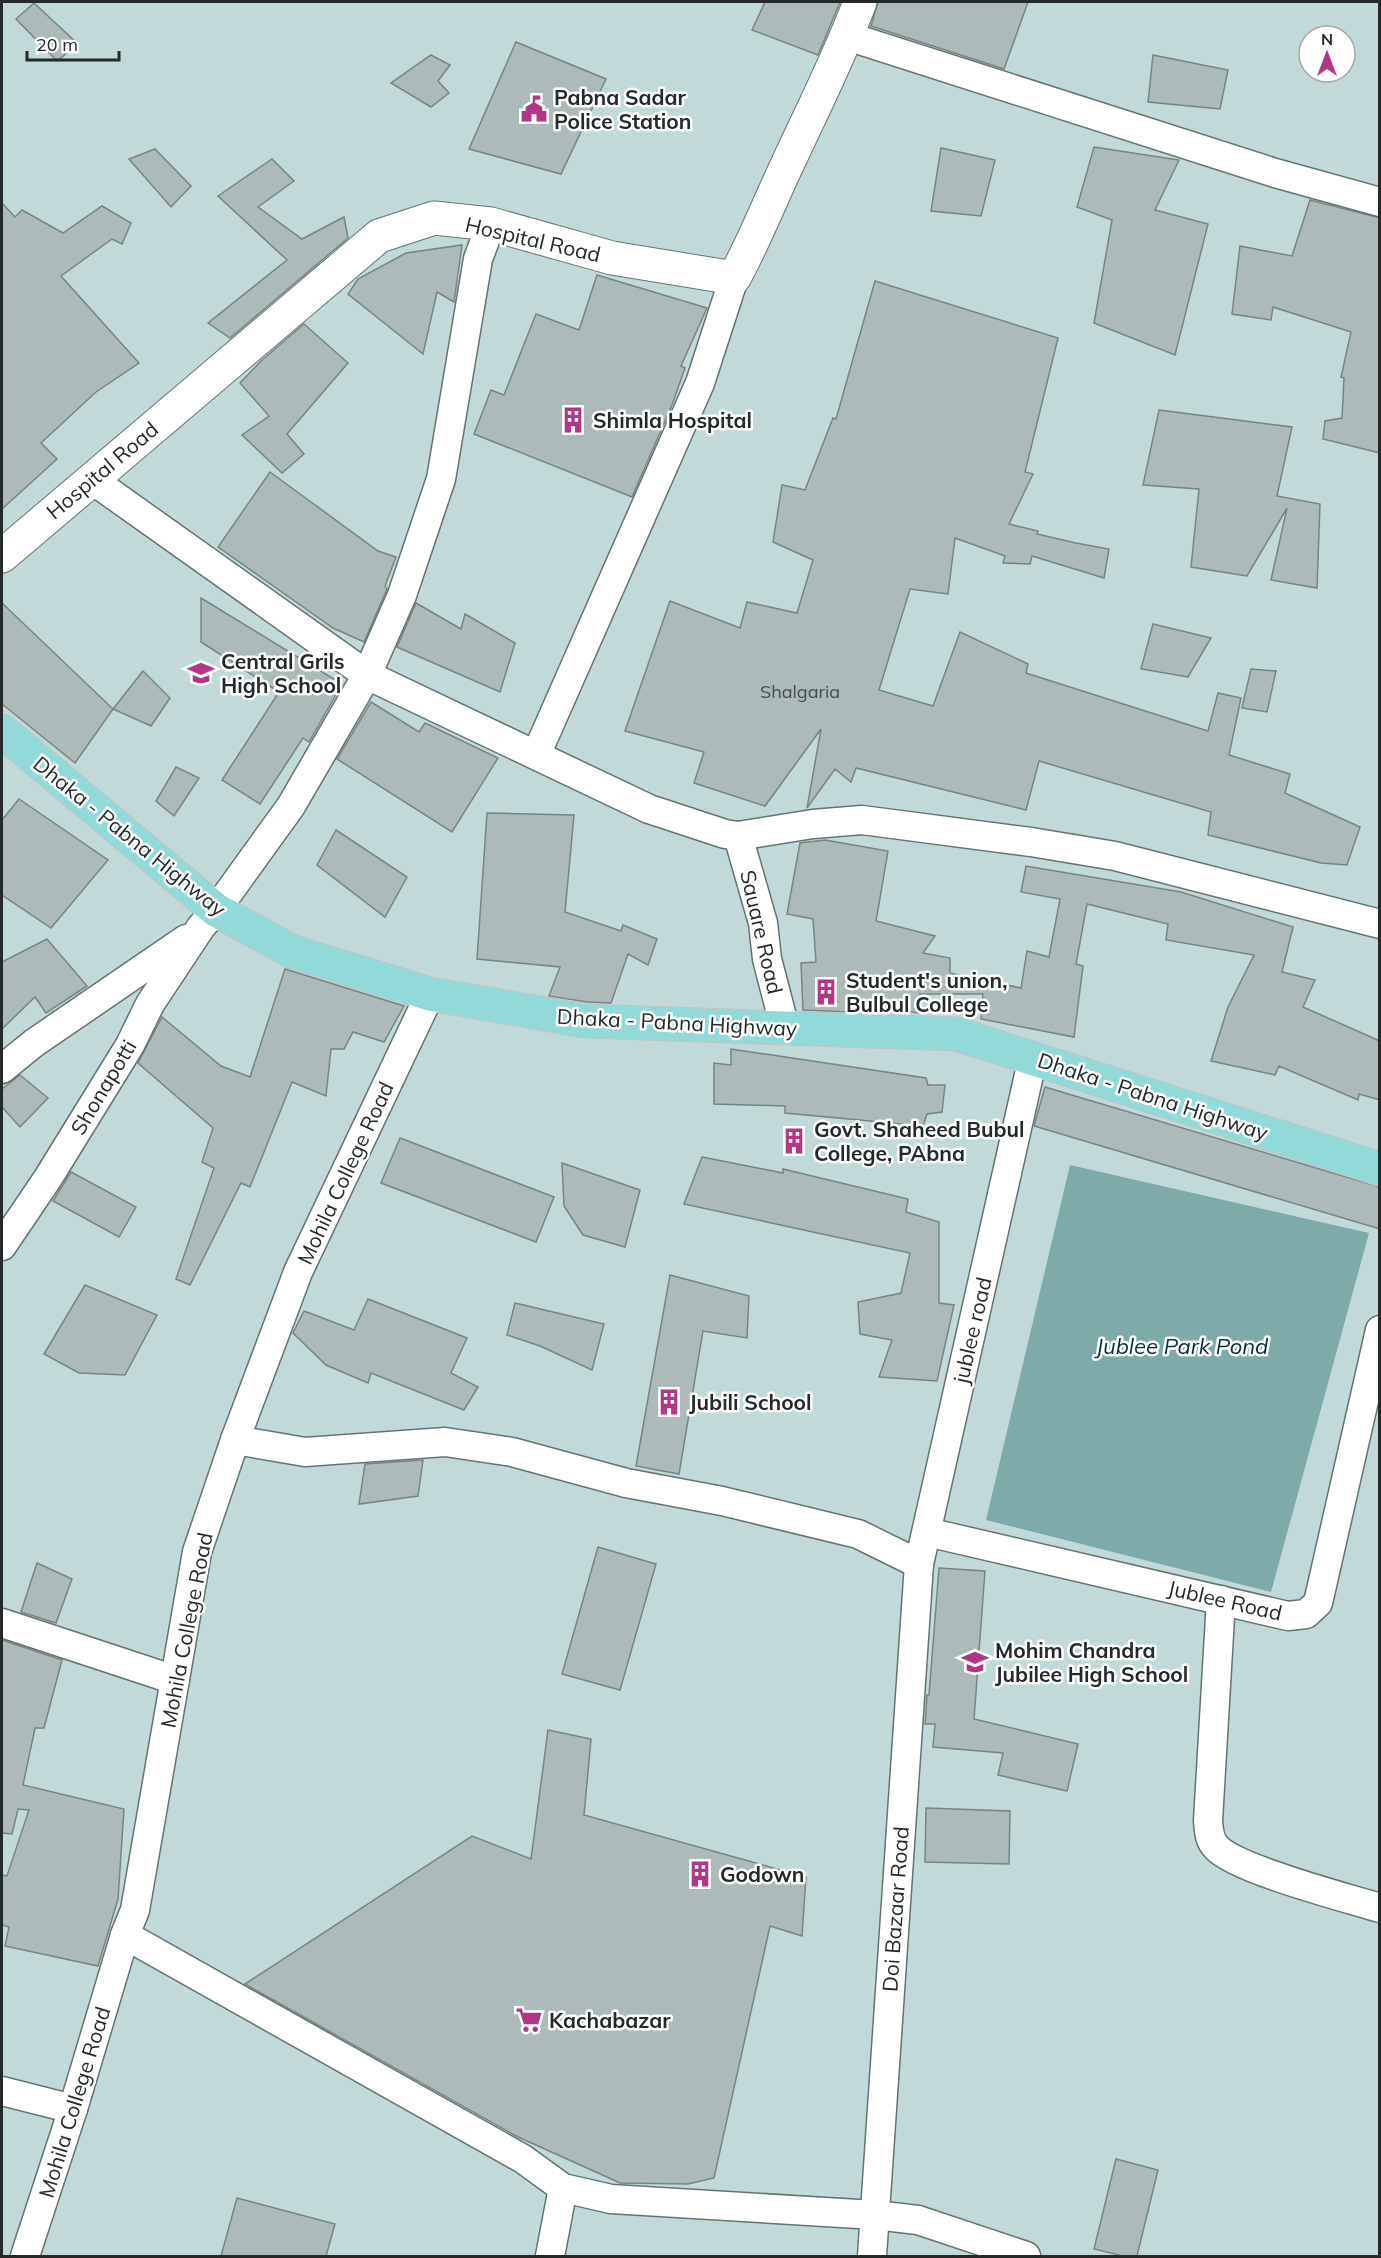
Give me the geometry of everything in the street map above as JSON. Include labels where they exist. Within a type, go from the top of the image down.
[{"type":"main road","points":[[734,278],[752,246],[847,36],[860,2]]},
{"type":"main road","name":"Hospital Road","points":[[2,556],[380,236],[434,218],[491,224],[612,258],[734,278]]},
{"type":"main road","name":"Dhaka - Pabna Highway","points":[[2,731],[208,919],[293,952],[430,994],[585,1021],[956,1034],[1380,1169]]},
{"type":"street","points":[[847,36],[1275,173],[1380,202]]},
{"type":"street","points":[[2,1069],[34,1043],[167,953],[208,919],[291,806],[367,675],[402,595],[441,479],[478,259],[491,224]]},
{"type":"street","points":[[536,755],[700,382],[734,278]]},
{"type":"street","points":[[91,479],[367,675],[649,809],[725,834],[738,836],[813,824],[861,820],[1031,842],[1114,856],[1380,924]]},
{"type":"street","name":"Sauare Road","points":[[738,836],[762,923],[767,959],[785,1028]]},
{"type":"street","name":"Shonapotti","points":[[2,1246],[48,1178],[130,1045],[150,1004],[208,919]]},
{"type":"street","name":"Mohila College Road","points":[[25,2256],[73,2109],[125,1935],[135,1910],[197,1552],[235,1440],[298,1272],[430,994]]},
{"type":"street","name":"jublee road","points":[[917,1603],[919,1564],[1033,1057]]},
{"type":"street","name":"Jublee Road","points":[[927,1532],[1288,1616],[1306,1614],[1318,1603],[1380,1330]]},
{"type":"street","points":[[235,1440],[305,1452],[445,1442],[512,1452],[627,1483],[722,1501],[858,1534],[919,1564]]},
{"type":"street","points":[[1221,1600],[1209,1821],[1210,1839],[1217,1849],[1251,1868],[1380,1908]]},
{"type":"street","name":"Doi Bazaar Road","points":[[872,2256],[917,1603]]},
{"type":"street","points":[[2,1623],[175,1680]]},
{"type":"street","points":[[125,1935],[523,2159],[563,2188],[611,2199],[875,2215],[918,2220],[1022,2256]]},
{"type":"street","points":[[2,2091],[73,2109]]},
{"type":"street","points":[[550,2256],[563,2188]]},
{"type":"shaded area","points":[[2,2],[1379,2],[1379,2256],[2,2256]]},
{"type":"water","name":"Jublee Park Pond","points":[[1070,1165],[1369,1233],[1271,1592],[986,1520]]},
{"type":"building","points":[[765,2],[840,2],[818,55],[752,30]]},
{"type":"building","points":[[878,2],[1028,2],[1004,69],[871,26]]},
{"type":"building","points":[[34,3],[78,44],[57,61],[16,19]]},
{"type":"building","points":[[516,42],[606,79],[561,174],[469,149]]},
{"type":"building","points":[[431,55],[450,65],[438,81],[449,93],[431,107],[391,83]]},
{"type":"building","points":[[1153,55],[1228,70],[1220,109],[1148,102]]},
{"type":"building","points":[[1094,147],[1179,160],[1155,210],[1208,224],[1175,355],[1094,323],[1112,220],[1077,207]]},
{"type":"building","points":[[941,148],[995,160],[981,216],[931,211]]},
{"type":"building","points":[[155,149],[191,186],[171,207],[129,159]]},
{"type":"building","points":[[272,159],[294,181],[258,207],[302,239],[344,217],[348,238],[230,338],[208,323],[287,260],[218,196]]},
{"type":"building","points":[[1310,200],[1380,218],[1380,453],[1323,439],[1325,421],[1342,418],[1344,378],[1341,377],[1351,332],[1273,307],[1271,320],[1232,314],[1240,246],[1292,256]]},
{"type":"building","points":[[2,203],[15,217],[22,210],[63,233],[102,206],[131,223],[122,244],[112,239],[61,276],[139,363],[96,392],[41,443],[57,459],[2,509]]},
{"type":"building","points":[[462,245],[454,302],[437,292],[423,354],[348,294],[358,279],[406,253]]},
{"type":"building","name":"Shimla Hospital","points":[[597,275],[707,308],[681,366],[685,368],[672,405],[632,497],[474,434],[491,390],[504,395],[536,314],[579,330]]},
{"type":"building","points":[[875,281],[1058,338],[1025,472],[1033,474],[1009,524],[1038,531],[1037,534],[1109,549],[1104,578],[1032,556],[1030,564],[1003,563],[1005,556],[955,538],[948,594],[910,589],[879,690],[933,706],[960,632],[1028,664],[1026,673],[1208,731],[1218,693],[1241,698],[1229,755],[1290,774],[1285,793],[1360,827],[1347,865],[1321,863],[1208,835],[1211,812],[1039,761],[1026,810],[856,768],[851,782],[835,769],[807,808],[821,729],[765,806],[694,783],[704,752],[625,731],[670,601],[740,628],[747,602],[797,613],[813,560],[773,542],[782,485],[805,490],[833,418],[836,419]]},
{"type":"building","points":[[304,324],[348,363],[287,434],[304,454],[282,473],[242,435],[269,416],[240,383],[261,361]]},
{"type":"building","points":[[1159,410],[1292,427],[1277,496],[1320,504],[1317,588],[1271,580],[1287,508],[1247,576],[1191,567],[1199,489],[1143,485]]},
{"type":"building","points":[[270,472],[378,551],[396,557],[385,586],[387,589],[364,642],[333,628],[218,547]]},
{"type":"building","points":[[201,598],[342,684],[309,742],[303,738],[260,804],[222,780],[279,692],[201,642]]},
{"type":"building","points":[[2,603],[113,709],[75,763],[2,704]]},
{"type":"building","points":[[416,603],[461,629],[465,614],[515,643],[500,692],[397,647]]},
{"type":"building","points":[[1153,624],[1211,638],[1188,677],[1141,669]]},
{"type":"building","points":[[1251,669],[1276,671],[1267,712],[1242,708]]},
{"type":"building","points":[[143,671],[170,698],[151,726],[113,709]]},
{"type":"building","points":[[371,702],[419,732],[425,723],[498,758],[452,832],[337,759]]},
{"type":"building","points":[[176,767],[199,778],[174,816],[156,801]]},
{"type":"building","points":[[19,799],[108,860],[51,928],[2,895],[2,820]]},
{"type":"building","points":[[487,813],[574,815],[565,912],[621,931],[623,925],[657,939],[648,965],[628,954],[611,1003],[549,996],[560,967],[477,959]]},
{"type":"building","points":[[336,830],[407,877],[385,917],[317,865]]},
{"type":"building","points":[[825,840],[888,851],[876,921],[935,936],[923,953],[950,958],[950,973],[1021,988],[1027,951],[1049,957],[1060,899],[1021,892],[1026,866],[1181,892],[1293,927],[1282,972],[1315,980],[1303,1007],[1380,1041],[1380,1100],[1359,1094],[1358,1100],[1279,1066],[1275,1075],[1211,1061],[1228,1007],[1254,955],[1166,940],[1168,924],[1087,904],[1076,964],[1083,966],[1074,1037],[981,1019],[983,994],[920,994],[918,1013],[851,1001],[851,1012],[803,1010],[801,963],[816,962],[813,919],[787,914],[800,843]]},
{"type":"building","points":[[47,939],[87,986],[46,1013],[35,997],[2,1029],[2,962]]},
{"type":"building","points":[[285,969],[404,1006],[384,1042],[353,1032],[344,1049],[331,1049],[326,1096],[292,1082],[250,1187],[241,1183],[190,1285],[176,1279],[214,1168],[202,1162],[213,1128],[138,1063],[162,1017],[221,1066],[250,1077]]},
{"type":"building","points":[[731,1049],[926,1078],[928,1085],[945,1085],[942,1112],[927,1114],[923,1126],[785,1113],[785,1106],[714,1104],[714,1063],[731,1065]]},
{"type":"building","points":[[20,1075],[48,1098],[20,1127],[2,1107],[2,1089]]},
{"type":"building","points":[[1045,1087],[1380,1187],[1380,1229],[1034,1126]]},
{"type":"building","points":[[400,1138],[554,1197],[536,1242],[381,1183]]},
{"type":"building","points":[[702,1157],[783,1173],[783,1169],[908,1199],[906,1212],[939,1222],[939,1303],[954,1305],[937,1381],[879,1377],[892,1340],[860,1334],[858,1302],[901,1293],[910,1253],[684,1204]]},
{"type":"building","points":[[562,1163],[640,1190],[625,1247],[583,1235],[564,1206]]},
{"type":"building","points":[[71,1172],[136,1207],[119,1237],[53,1201]]},
{"type":"building","name":"Jubili School","points":[[670,1275],[749,1296],[747,1338],[703,1331],[679,1474],[636,1466]]},
{"type":"building","points":[[85,1285],[157,1315],[125,1375],[79,1373],[44,1354]]},
{"type":"building","points":[[368,1299],[467,1338],[451,1373],[478,1387],[464,1410],[371,1373],[368,1383],[326,1365],[293,1333],[304,1311],[354,1330]]},
{"type":"building","points":[[515,1303],[604,1324],[592,1370],[540,1346],[507,1335]]},
{"type":"building","points":[[423,1460],[418,1496],[359,1504],[365,1464]]},
{"type":"building","points":[[598,1547],[656,1564],[620,1690],[562,1674]]},
{"type":"building","points":[[37,1563],[72,1579],[56,1623],[21,1612]]},
{"type":"building","points":[[939,1568],[985,1571],[974,1719],[1078,1744],[1067,1791],[998,1775],[1003,1753],[933,1747],[935,1724],[925,1724]]},
{"type":"building","points":[[2,1640],[62,1660],[44,1728],[35,1728],[23,1785],[124,1809],[118,1899],[98,1966],[5,1946],[9,1927],[2,1925],[2,1875],[7,1876],[29,1810],[18,1809],[12,1834],[2,1833]]},
{"type":"building","points":[[548,1730],[591,1739],[584,1815],[806,1877],[802,1936],[770,1926],[714,2178],[688,2184],[620,2183],[516,2136],[245,1984],[472,1836],[531,1859]]},
{"type":"building","points":[[926,1808],[1010,1811],[1009,1864],[925,1862]]},
{"type":"building","points":[[1116,2159],[1158,2170],[1137,2256],[1123,2256],[1094,2249]]},
{"type":"building","points":[[237,2198],[335,2224],[326,2256],[221,2256]]},
{"type":"place","name":"Pabna Sadar Police Station","points":[[534,109]]},
{"type":"place","name":"Shimla Hospital","points":[[573,420]]},
{"type":"place","name":"Central Grils High School","points":[[201,673]]},
{"type":"place","name":"Student's union, Bulbul College","points":[[826,992]]},
{"type":"place","name":"Govt. Shaheed Bubul College, PAbna","points":[[794,1141]]},
{"type":"place","name":"Jubili School","points":[[669,1402]]},
{"type":"place","name":"Mohim Chandra Jubilee High School","points":[[975,1662]]},
{"type":"place","name":"Godown","points":[[700,1874]]},
{"type":"place","name":"Kachabazar","points":[[529,2020]]}]
